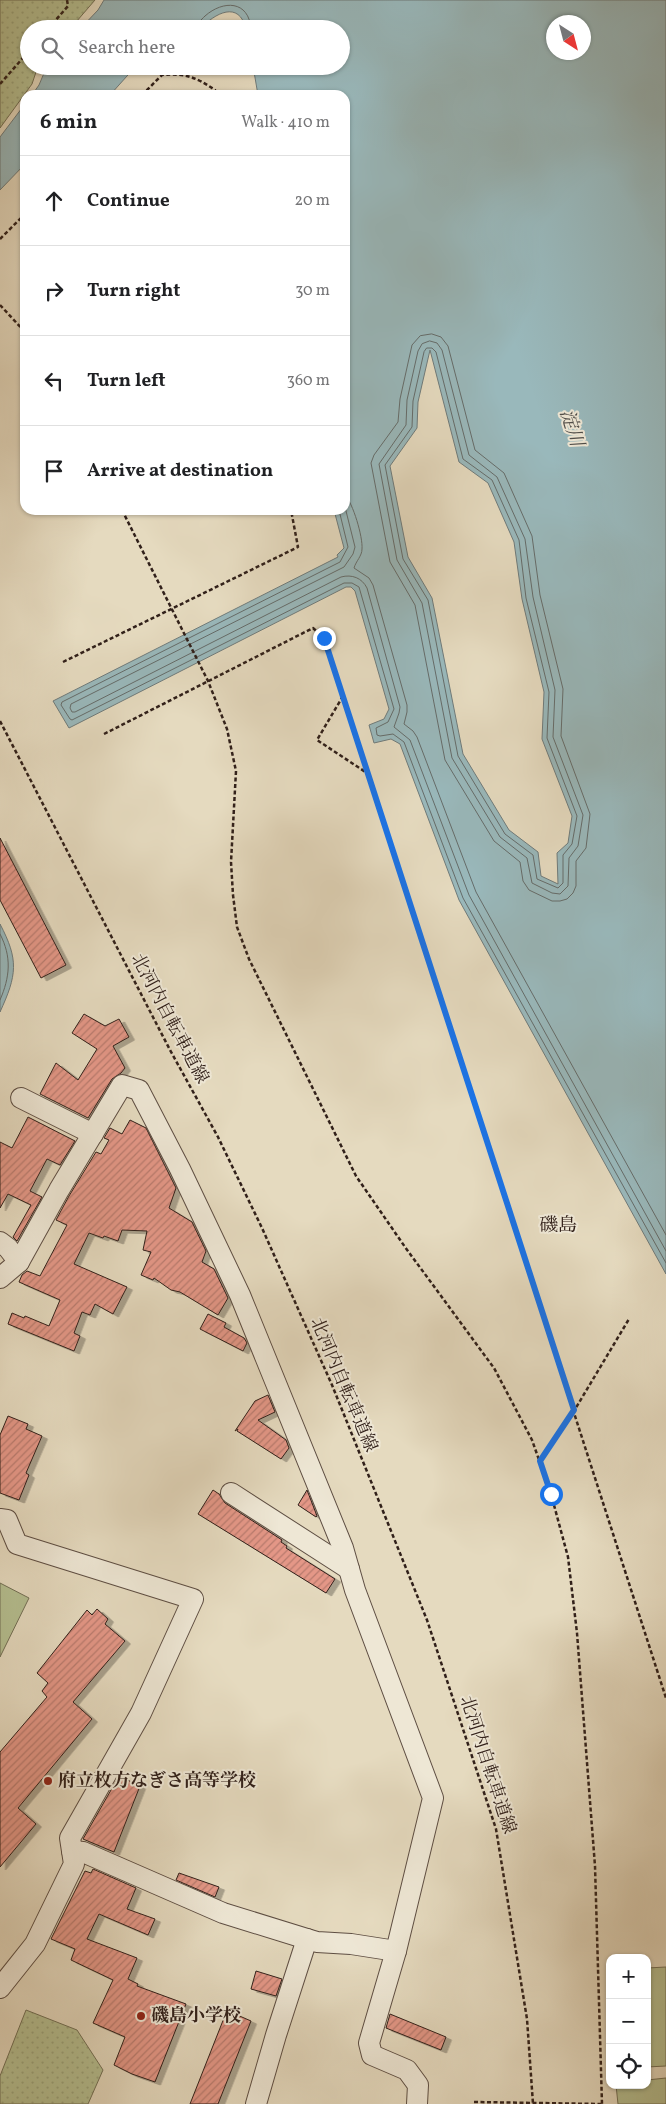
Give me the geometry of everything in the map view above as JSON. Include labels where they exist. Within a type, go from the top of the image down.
[{"type":"street","points":[[0,1278],[20,1262],[59,1190],[122,1085],[139,1090],[180,1169],[240,1296],[339,1539],[355,1590],[433,1798],[396,1951],[369,2043],[372,2055],[407,2070],[418,2085],[417,2104]]},
{"type":"street","points":[[21,1098],[93,1134]]},
{"type":"street","points":[[0,1242],[20,1262]]},
{"type":"street","points":[[231,1493],[349,1569]]},
{"type":"street","points":[[0,1519],[7,1520],[17,1544],[193,1599],[141,1713],[70,1838],[74,1864],[36,1944],[0,1988]]},
{"type":"street","points":[[72,1851],[83,1852],[224,1913],[307,1939],[317,1942],[351,1944],[396,1951]]},
{"type":"street","points":[[256,2104],[307,1939]]},
{"type":"path","points":[[56,20],[68,6],[67,0]]},
{"type":"path","points":[[0,84],[20,61]]},
{"type":"path","points":[[147,90],[161,75]]},
{"type":"path","points":[[184,75],[200,80],[215,90]]},
{"type":"path","points":[[0,239],[20,219]]},
{"type":"path","points":[[0,305],[20,327]]},
{"type":"path","points":[[125,515],[208,681],[228,730],[236,771],[230,862],[233,895],[237,927],[249,958],[356,1176],[405,1247],[494,1368],[532,1440],[551,1494],[568,1557],[577,1633],[595,1866],[602,2104],[474,2102]]},
{"type":"path","points":[[63,662],[298,547],[292,515]]},
{"type":"path","points":[[104,734],[313,628],[324,638],[666,1698]]},
{"type":"path","points":[[343,696],[317,740],[368,773]]},
{"type":"path","name":"北河内自転車道線","points":[[0,722],[170,1050],[218,1137],[262,1228],[332,1385],[427,1620],[496,1829],[527,2019],[532,2104]]},
{"type":"path","points":[[540,1461],[574,1410],[629,1319]]},
{"type":"green space","points":[[0,0],[95,0],[78,20],[20,20],[20,75],[35,75],[28,90],[20,90],[20,100],[0,128]]},
{"type":"green space","points":[[0,1583],[29,1598],[0,1657]]},
{"type":"green space","points":[[666,1967],[666,2066],[651,2067],[651,1968]]},
{"type":"green space","points":[[26,2010],[77,2030],[103,2070],[88,2104],[0,2104],[0,2076]]},
{"type":"green space","points":[[666,2078],[666,2104],[618,2104],[616,2089],[651,2089],[651,2080]]},
{"type":"water","name":"淀川","points":[[104,0],[666,0],[666,1274],[459,900],[400,744],[391,739],[374,743],[369,725],[384,719],[389,709],[355,591],[351,587],[346,587],[69,728],[53,701],[338,557],[337,555],[344,548],[335,515],[350,515],[350,90],[257,90],[255,75],[350,75],[350,20],[243,20],[232,12],[226,12],[210,20],[89,20]],"holes":[[[430,350],[459,462],[488,483],[514,542],[522,599],[544,692],[542,739],[572,816],[568,843],[557,853],[558,884],[541,876],[538,852],[509,830],[463,754],[432,598],[408,557],[390,466],[417,428],[418,402]]]},
{"type":"water","points":[[43,75],[128,75],[114,90],[36,90]]},
{"type":"water","points":[[20,111],[20,169],[0,190],[0,137]]},
{"type":"water","points":[[0,924],[13,958],[13,968],[10,988],[0,1012]]},
{"type":"building","points":[[0,838],[66,965],[41,978],[0,900]]},
{"type":"building","points":[[84,1014],[105,1026],[119,1019],[129,1037],[113,1046],[125,1068],[112,1079],[88,1118],[40,1094],[56,1063],[78,1080],[97,1049],[72,1033]]},
{"type":"building","points":[[28,1117],[75,1141],[60,1165],[47,1159],[30,1191],[42,1197],[17,1241],[13,1237],[31,1205],[8,1194],[0,1208],[0,1142],[12,1148]]},
{"type":"building","points":[[130,1120],[146,1128],[176,1188],[169,1208],[192,1222],[206,1251],[202,1262],[214,1269],[228,1298],[218,1315],[180,1292],[171,1290],[154,1278],[153,1280],[141,1275],[151,1252],[143,1250],[147,1231],[122,1230],[118,1241],[89,1233],[74,1264],[127,1287],[113,1314],[95,1304],[90,1315],[82,1312],[74,1333],[80,1336],[74,1351],[8,1324],[12,1313],[49,1326],[60,1300],[19,1282],[22,1275],[27,1271],[40,1276],[67,1225],[56,1220],[69,1196],[96,1152],[101,1154],[109,1140],[104,1138],[110,1128],[122,1134]]},
{"type":"building","points":[[208,1314],[226,1323],[224,1327],[244,1338],[247,1343],[243,1351],[200,1329]]},
{"type":"building","points":[[268,1395],[275,1412],[258,1420],[286,1440],[289,1448],[281,1459],[237,1431],[238,1429],[235,1431],[255,1401]]},
{"type":"building","points":[[8,1416],[28,1424],[26,1429],[42,1436],[26,1473],[29,1475],[19,1500],[0,1493],[0,1435]]},
{"type":"building","points":[[213,1490],[219,1494],[225,1503],[282,1540],[281,1542],[287,1546],[286,1548],[335,1579],[326,1593],[198,1514]]},
{"type":"building","points":[[307,1490],[317,1516],[316,1517],[298,1505]]},
{"type":"building","points":[[97,1609],[108,1619],[105,1624],[125,1641],[73,1702],[92,1719],[18,1808],[36,1824],[0,1867],[0,1752],[47,1697],[42,1691],[48,1683],[37,1673],[87,1610],[92,1615]]},
{"type":"building","points":[[119,1776],[140,1786],[114,1852],[83,1839]]},
{"type":"building","points":[[93,1869],[136,1888],[127,1909],[155,1919],[148,1935],[99,1914],[87,1939],[137,1958],[128,1979],[138,1984],[137,1986],[186,2004],[155,2082],[114,2065],[125,2037],[93,2023],[113,1980],[71,1960],[75,1949],[51,1939],[85,1871],[91,1873]]},
{"type":"building","points":[[179,1873],[219,1887],[215,1897],[176,1880]]},
{"type":"building","points":[[256,1971],[282,1979],[276,1996],[251,1989]]},
{"type":"building","points":[[235,2014],[251,2021],[218,2104],[190,2104],[224,2018],[232,2021]]},
{"type":"building","points":[[390,2014],[446,2037],[441,2050],[386,2028]]},
{"type":"place","name":"府立枚方なぎさ高等学校","points":[[48,1781]]},
{"type":"place","name":"磯島小学校","points":[[141,2016]]},
{"type":"district","name":"磯島","points":[[558,1226]]},
{"type":"route","points":[[324,638],[574,1410],[540,1461],[551,1494]]}]
